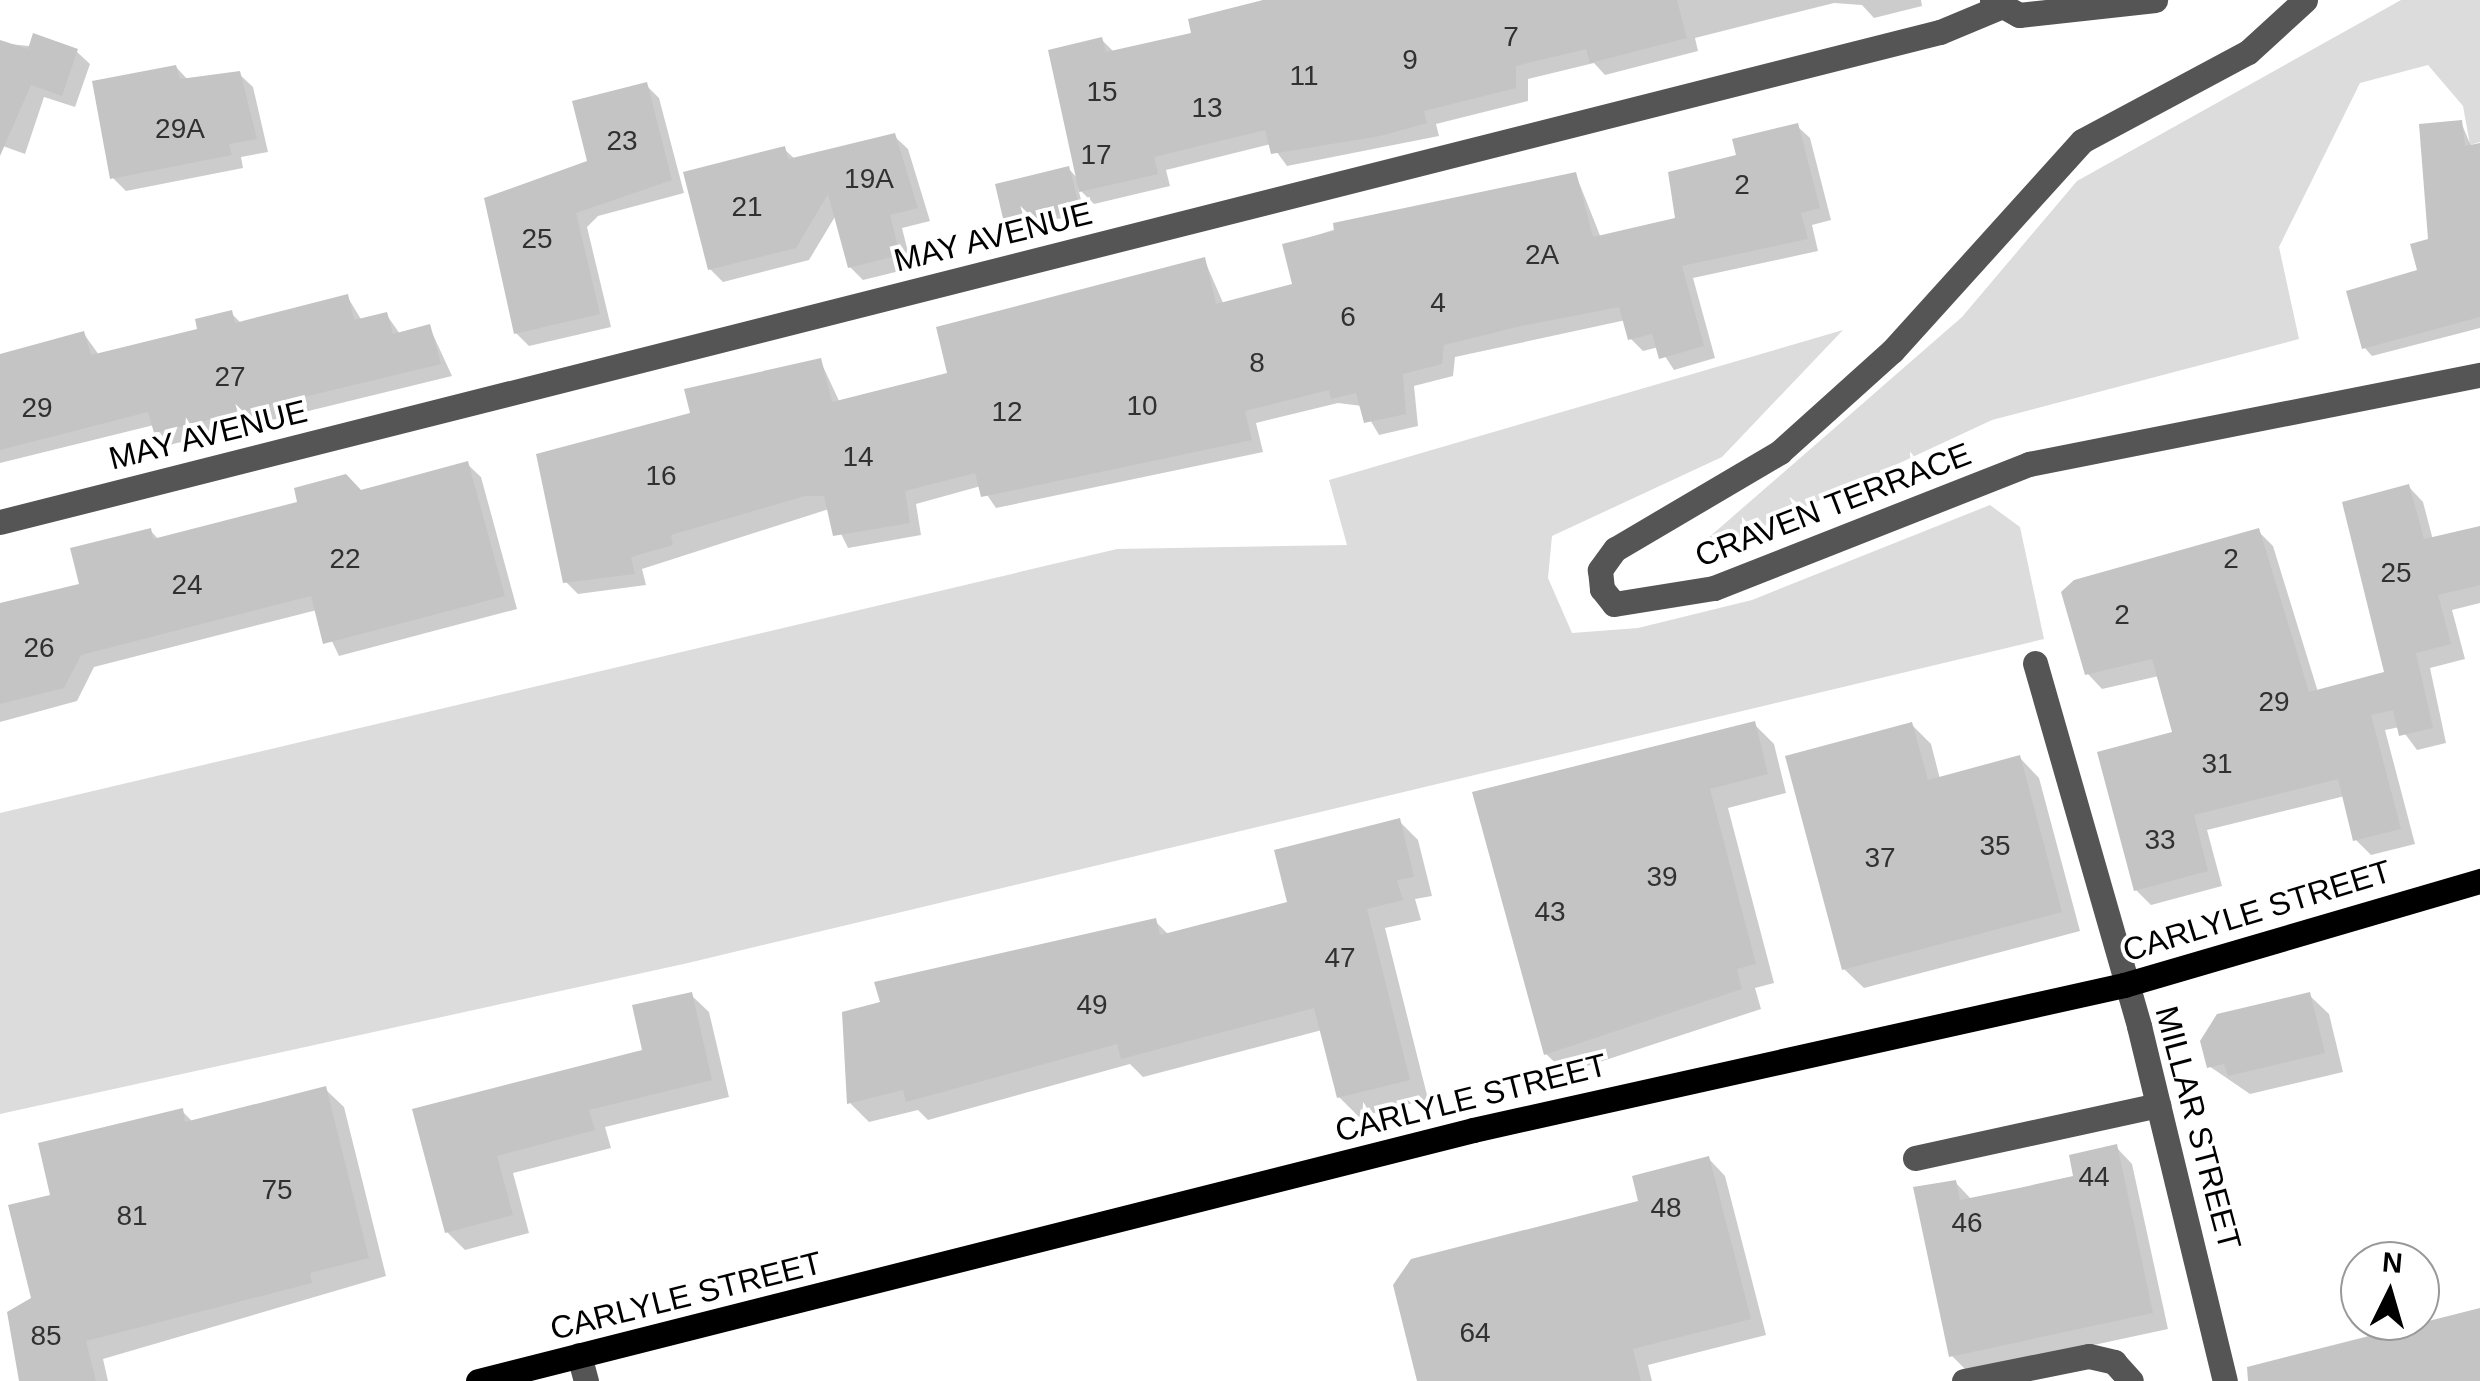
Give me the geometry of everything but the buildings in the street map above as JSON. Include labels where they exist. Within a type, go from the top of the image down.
[{"type":"main road","name":"CARLYLE STREET","points":[[478,1381],[1488,1126],[2124,985],[2480,881]]},
{"type":"street","points":[[1996,4],[2019,15],[2155,0]]},
{"type":"street","name":"CRAVEN TERRACE","points":[[2305,0],[2248,52],[2082,141],[1892,351],[1780,452],[1616,549],[1600,570],[1602,589],[1614,604],[1714,588],[2029,464],[2480,375]]},
{"type":"street","name":"MAY AVENUE","points":[[0,522],[1940,32],[1996,4]]},
{"type":"street","name":"MILLAR STREET","points":[[2035,663],[2158,1105],[2225,1381]]},
{"type":"street","points":[[1915,1158],[2158,1105]]},
{"type":"street","points":[[580,1355],[586,1381]]},
{"type":"street","points":[[1964,1381],[2089,1356],[2114,1362],[2132,1381]]},
{"type":"shaded area","points":[[2401,0],[2480,0],[2480,142],[2470,145],[2463,106],[2428,65],[2360,83],[2279,247],[2299,339],[1992,420],[1715,549],[1707,539],[1962,317],[2077,181]]},
{"type":"shaded area","points":[[1843,330],[1722,457],[1552,536],[1548,578],[1572,633],[1638,628],[1752,600],[1990,505],[2020,527],[2044,639],[688,963],[0,1114],[0,813],[1117,549],[1347,545],[1329,480]]}]
